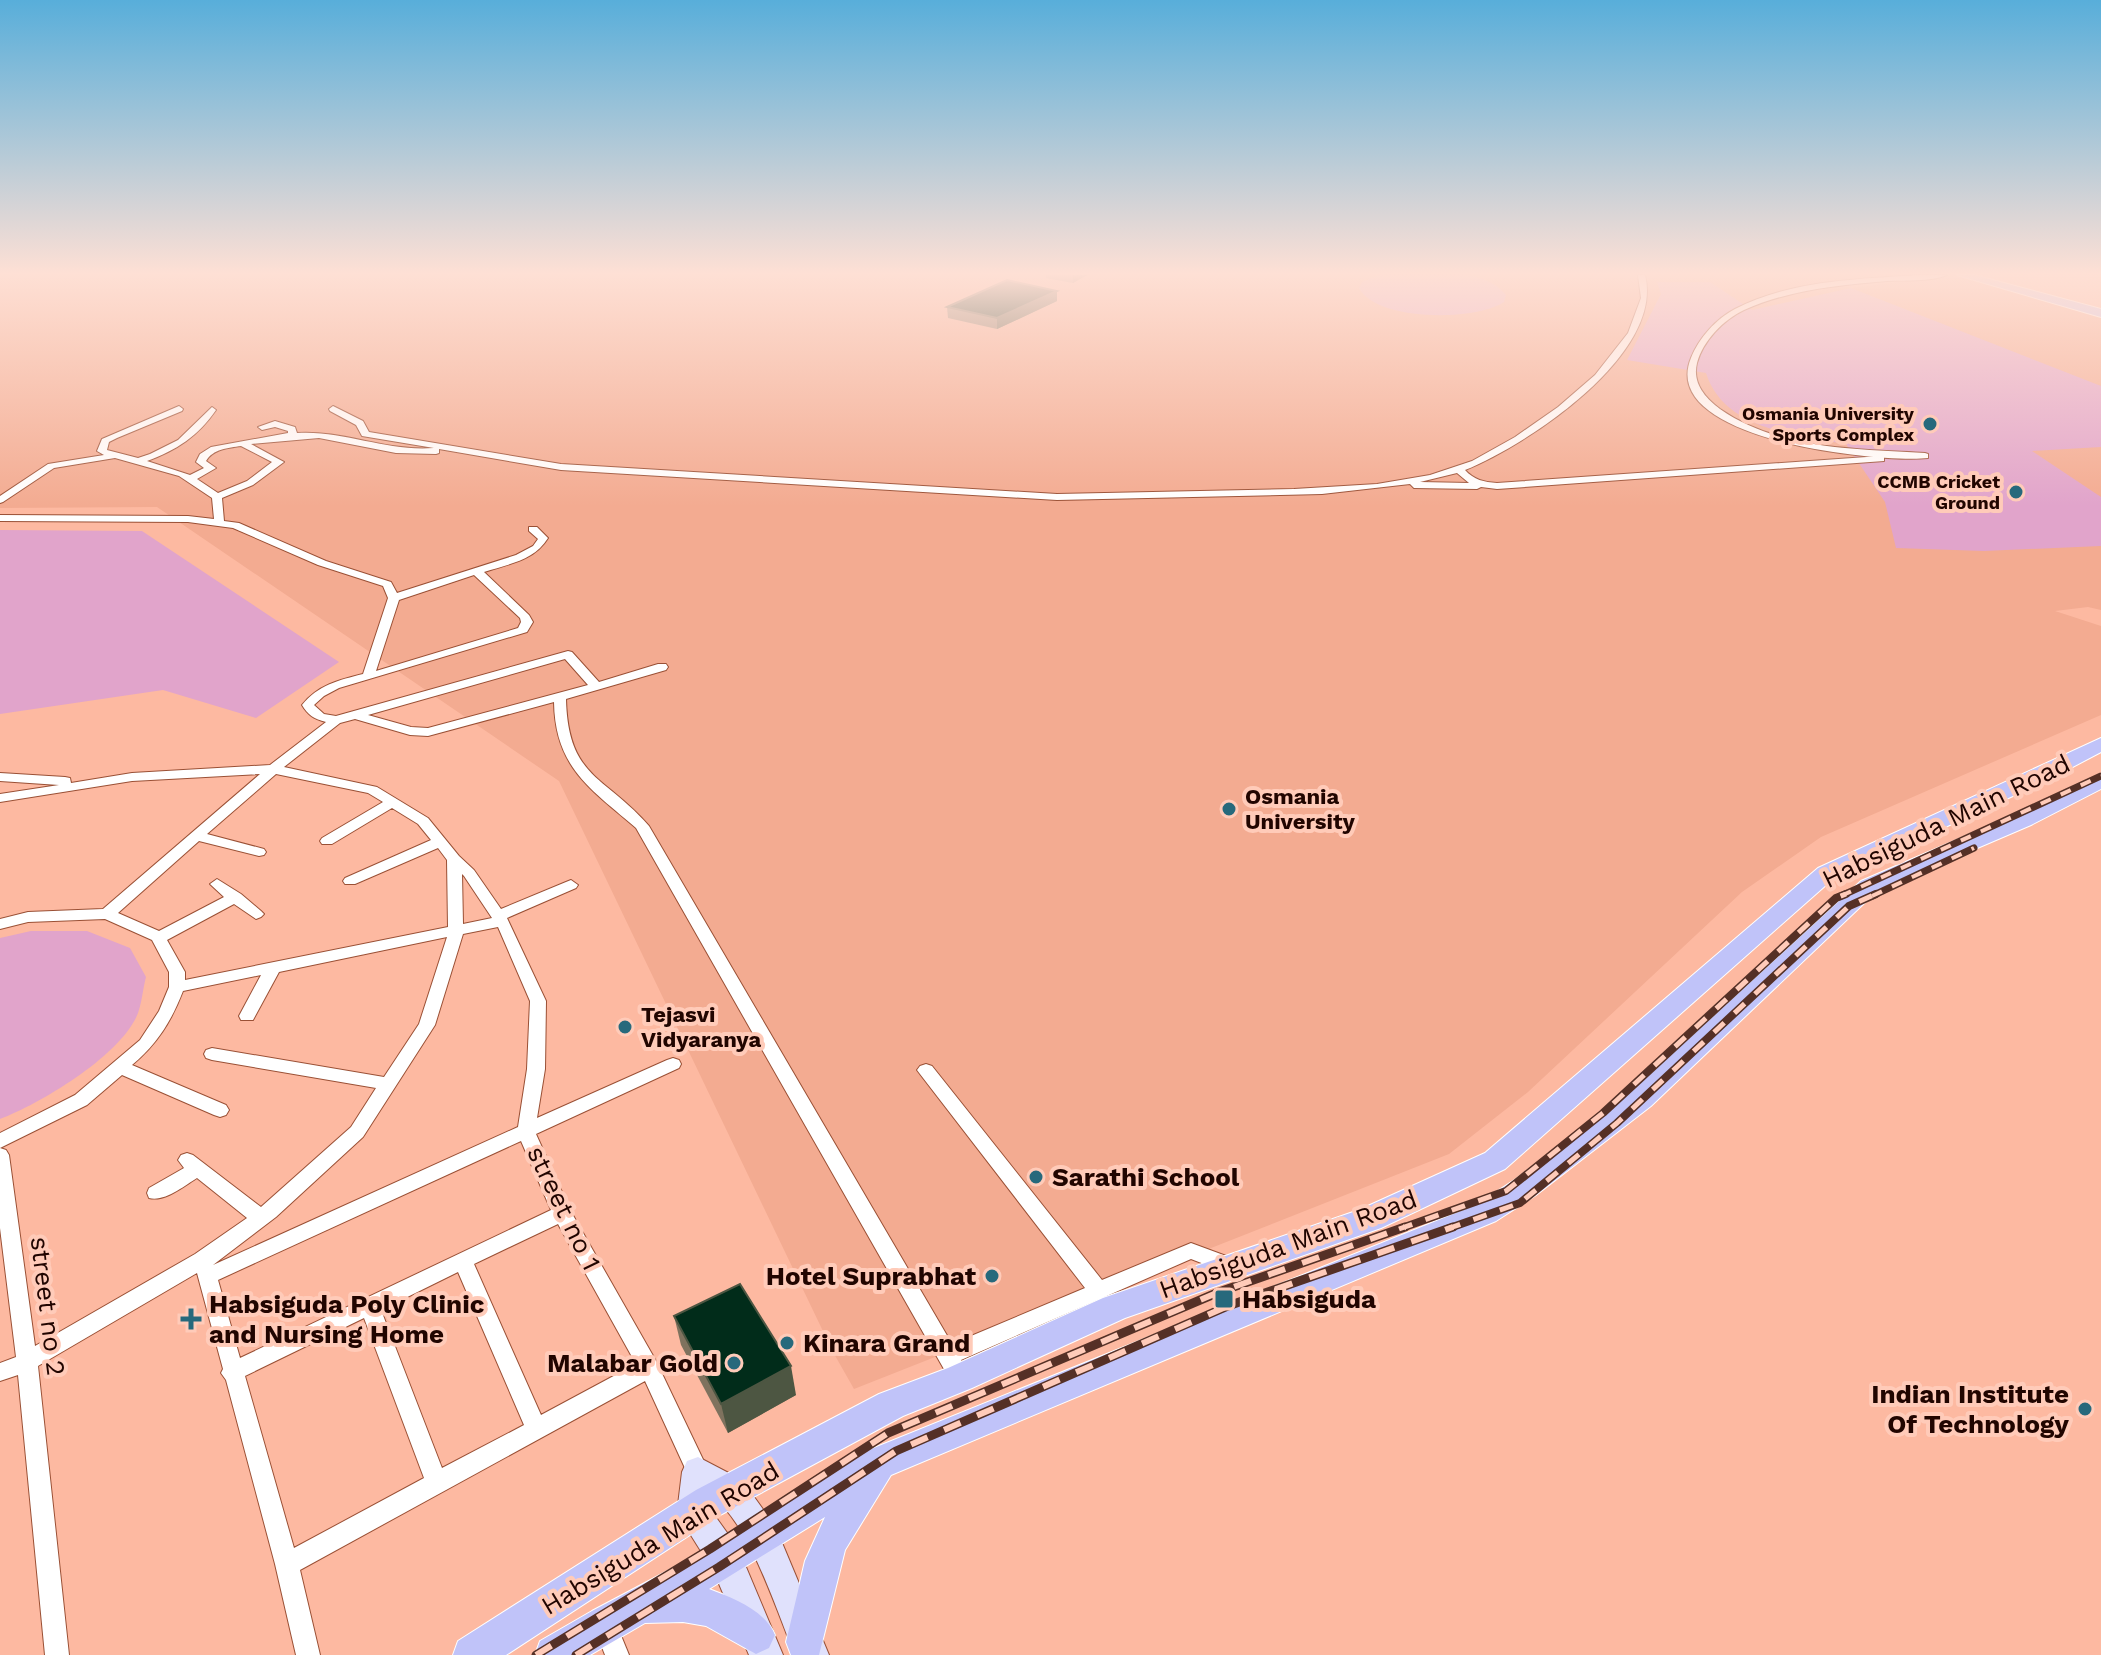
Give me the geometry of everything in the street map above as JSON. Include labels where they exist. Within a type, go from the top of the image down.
[{"type":"main road","name":"Habsiguda Main Road","points":[[472,1655],[693,1513],[891,1405],[953,1367],[1370,1219],[1495,1161],[1826,873],[2043,775],[2101,744]]},
{"type":"main road","name":"Habsiguda Main Road","points":[[554,1655],[620,1629],[881,1462],[1486,1213],[1526,1187],[1641,1099],[1869,886],[2023,820],[2101,781]]},
{"type":"main road","points":[[1813,885],[1850,905]]},
{"type":"main road","points":[[809,1648],[823,1561],[832,1539],[881,1462]]},
{"type":"main road","points":[[761,1645],[726,1560],[693,1513],[698,1472],[731,1491],[763,1537],[809,1648]]},
{"type":"main road","points":[[620,1629],[690,1602],[705,1604],[761,1645]]},
{"type":"street","points":[[1389,484],[1459,469],[1534,427],[1602,374],[1618,352]]},
{"type":"street","points":[[245,444],[293,437],[368,434],[561,467],[1057,497],[1289,492],[1389,484],[1485,485],[1925,456],[1817,446],[1753,432],[1729,420],[1701,398],[1692,372],[1700,352]]},
{"type":"street","points":[[179,409],[150,423],[118,433],[100,448],[182,474],[217,497]]},
{"type":"street","points":[[333,409],[360,423],[368,434]]},
{"type":"street","points":[[141,461],[181,444],[197,432],[212,410]]},
{"type":"street","points":[[262,427],[285,425],[292,429],[293,437]]},
{"type":"street","points":[[355,443],[368,434]]},
{"type":"street","points":[[333,436],[409,453],[460,448]]},
{"type":"street","points":[[190,479],[211,468],[201,462],[203,456],[230,440],[245,444],[279,462],[250,483],[217,497]]},
{"type":"street","points":[[372,447],[415,443]]},
{"type":"street","points":[[0,500],[51,466],[124,455]]},
{"type":"street","points":[[1459,469],[1463,476],[1485,485]]},
{"type":"street","points":[[217,497],[219,523]]},
{"type":"street","points":[[0,518],[188,519],[235,525],[322,563],[387,584],[394,598],[368,677]]},
{"type":"street","points":[[394,598],[520,557],[537,548],[543,538],[533,529]]},
{"type":"street","points":[[476,571],[525,617],[527,622],[523,630],[331,687],[314,696],[308,705],[311,712],[321,718],[336,720],[358,716],[568,655],[595,685]]},
{"type":"street","points":[[358,716],[410,731],[428,732],[662,667]]},
{"type":"street","points":[[560,697],[558,725],[562,741],[574,763],[642,826],[953,1367],[1100,1292],[1191,1251],[1232,1267]]},
{"type":"street","points":[[107,914],[273,769],[336,720]]},
{"type":"street","name":"street no 1","points":[[89,783],[132,777],[273,769],[372,790],[423,821],[469,873],[500,919],[538,1001],[536,1069],[526,1132],[562,1213],[649,1368],[698,1472]]},
{"type":"street","points":[[0,777],[89,783]]},
{"type":"street","points":[[0,798],[89,783]]},
{"type":"street","points":[[327,841],[393,802]]},
{"type":"street","points":[[196,836],[259,852]]},
{"type":"street","points":[[350,881],[440,842]]},
{"type":"street","points":[[205,1268],[357,1132],[427,1025],[456,933],[454,859]]},
{"type":"street","points":[[217,884],[256,914]]},
{"type":"street","points":[[177,987],[456,933],[500,919],[571,885]]},
{"type":"street","points":[[158,938],[236,897]]},
{"type":"street","points":[[0,924],[28,917],[107,914],[158,938],[177,972],[177,987],[167,1012],[146,1044],[81,1100],[0,1141]]},
{"type":"street","points":[[247,1016],[272,970]]},
{"type":"street","points":[[212,1054],[388,1084]]},
{"type":"street","points":[[0,1372],[27,1362],[205,1268],[526,1132],[673,1064]]},
{"type":"street","points":[[120,1067],[220,1110]]},
{"type":"street","points":[[926,1070],[1100,1292]]},
{"type":"street","name":"street no 2","points":[[0,1155],[27,1362],[57,1655]]},
{"type":"street","points":[[156,1193],[192,1164],[261,1218]]},
{"type":"street","points":[[231,1373],[562,1213]]},
{"type":"street","points":[[463,1261],[536,1428]]},
{"type":"street","points":[[205,1268],[231,1373],[287,1564],[308,1655]]},
{"type":"street","points":[[370,1306],[436,1481]]},
{"type":"street","points":[[287,1564],[649,1368]]},
{"type":"shaded area","name":"Osmania University","points":[[0,352],[2101,352],[2101,610],[2088,607],[2055,611],[2101,626],[2101,715],[1821,837],[1742,892],[1528,1092],[1449,1154],[854,1389],[833,1352],[559,781],[157,507],[0,508]]},
{"type":"shaded area","name":"Osmania University Sports Complex","points":[[1631,352],[2015,352],[2101,386],[2101,447],[2032,451],[2101,497],[2101,546],[1984,551],[1896,548],[1885,502],[1846,444],[1784,433],[1745,418],[1728,407],[1715,392],[1706,373],[1627,360]]},
{"type":"shaded area","points":[[0,530],[142,531],[339,662],[256,718],[163,690],[0,714]]},
{"type":"shaded area","points":[[31,931],[87,931],[130,948],[146,977],[138,1013],[115,1045],[57,1090],[0,1119],[0,938]]},
{"type":"building","name":"Malabar Gold","points":[[740,1284],[791,1366],[721,1404],[674,1316]]},
{"type":"railway","points":[[1841,896],[2101,776]]},
{"type":"railway","points":[[1872,896],[1974,848]]},
{"type":"railway","points":[[1841,896],[1846,894]]},
{"type":"railway","points":[[1447,1229],[1520,1203],[1617,1123],[1849,906],[1876,894]]},
{"type":"railway","points":[[1399,1229],[1506,1191],[1603,1113],[1841,896]]},
{"type":"railway","points":[[536,1655],[710,1549],[888,1433],[1219,1292],[1405,1227]]},
{"type":"railway","points":[[576,1655],[719,1567],[896,1451],[1228,1306],[1453,1227]]},
{"type":"place","name":"Osmania University Sports Complex","points":[[1930,424]]},
{"type":"place","name":"CCMB Cricket Ground","points":[[2016,492]]},
{"type":"place","name":"Osmania University","points":[[1229,809]]},
{"type":"place","name":"Tejasvi Vidyaranya","points":[[625,1027]]},
{"type":"place","name":"Sarathi School","points":[[1036,1177]]},
{"type":"place","name":"Hotel Suprabhat","points":[[992,1276]]},
{"type":"place","name":"Habsiguda","points":[[1224,1299]]},
{"type":"place","name":"Habsiguda Poly Clinic and Nursing Home","points":[[191,1319]]},
{"type":"place","name":"Kinara Grand","points":[[787,1343]]},
{"type":"place","name":"Malabar Gold","points":[[734,1363]]},
{"type":"place","name":"Indian Institute Of Technology","points":[[2085,1409]]}]
